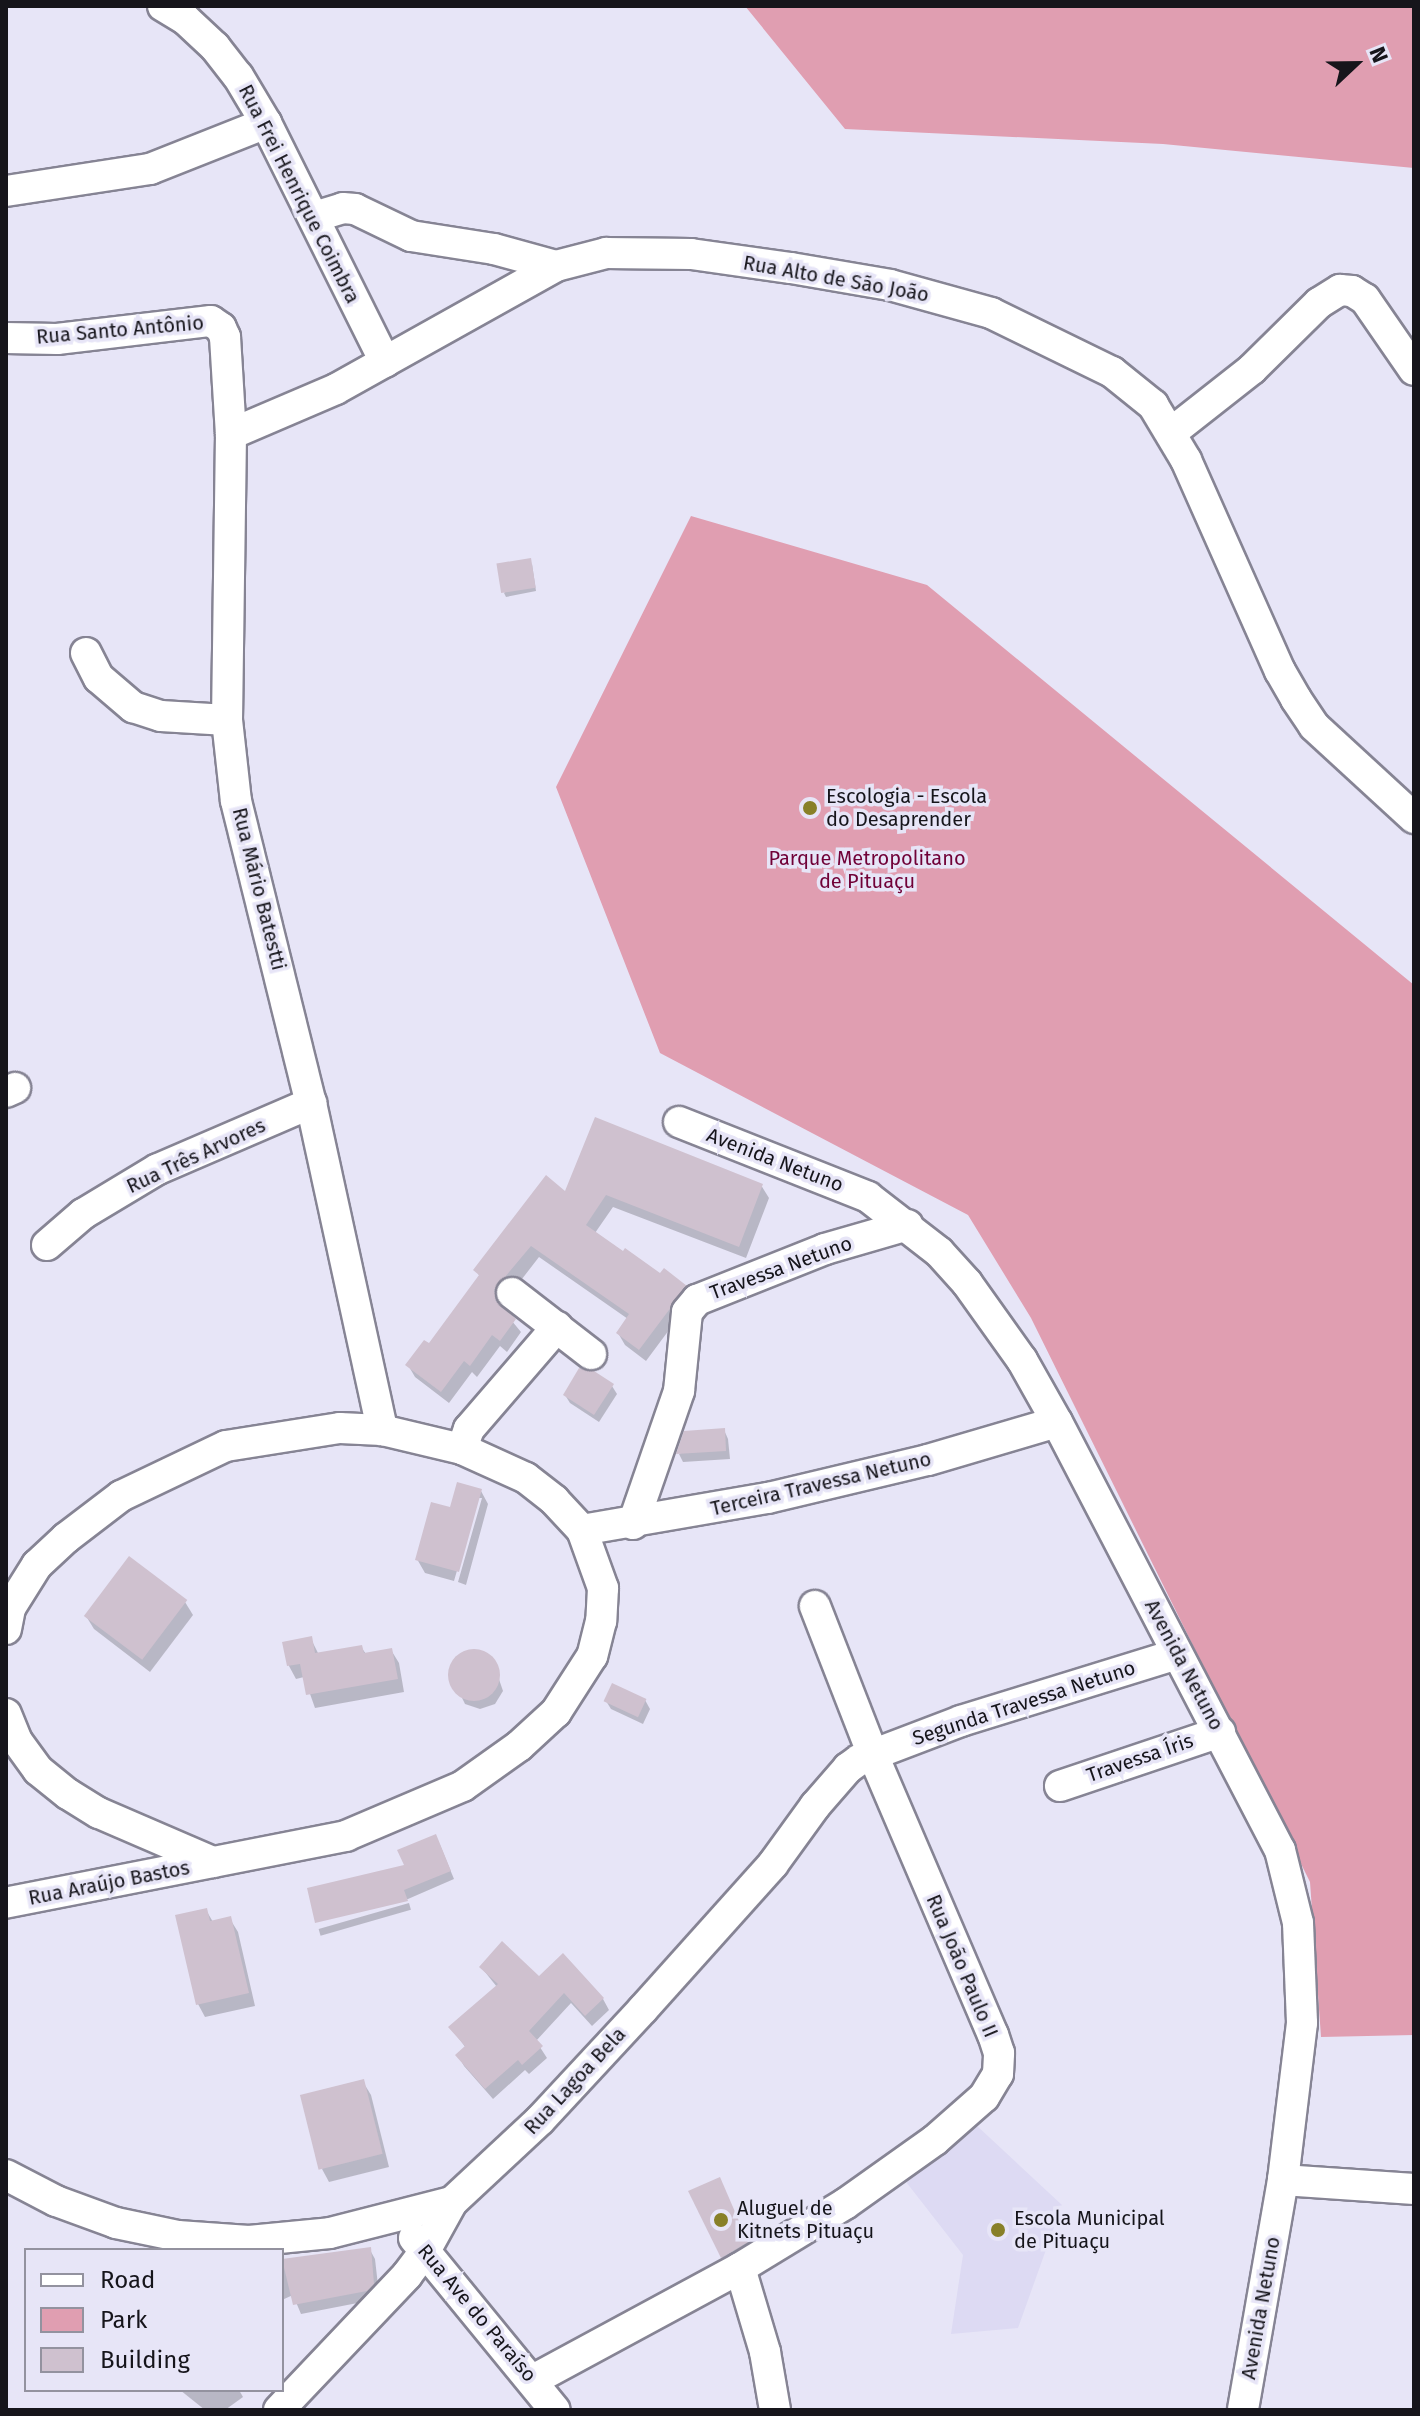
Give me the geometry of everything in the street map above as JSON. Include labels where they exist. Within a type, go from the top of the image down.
[{"type":"street","name":"Rua Frei Henrique Coimbra","points":[[184,10],[238,76],[266,123],[385,362]]},
{"type":"street","points":[[6,191],[150,169],[266,123]]},
{"type":"street","points":[[314,217],[343,208],[355,209],[411,236],[494,249],[556,266]]},
{"type":"street","name":"Rua Alto de São João","points":[[231,434],[304,405],[556,266],[606,253],[691,254],[791,268],[934,296],[991,313],[1112,372],[1153,405],[1172,432],[1280,671],[1296,699],[1314,726],[1414,818]]},
{"type":"street","points":[[1172,432],[1252,369],[1319,303],[1340,290],[1352,291],[1365,299],[1414,370]]},
{"type":"street","name":"Rua Santo Antônio","points":[[6,338],[57,339],[211,321],[225,337]]},
{"type":"street","name":"Rua Mário Batestti","points":[[225,337],[231,434],[227,720],[236,801],[311,1103],[382,1430]]},
{"type":"street","points":[[86,653],[99,678],[133,707],[161,716],[227,720]]},
{"type":"street","name":"Rua Três Arvores","points":[[47,1245],[83,1214],[158,1169],[311,1103]]},
{"type":"street","name":"Avenida Netuno","points":[[679,1122],[868,1197],[939,1252],[987,1308],[1057,1422],[1280,1850],[1298,1923],[1302,2023],[1283,2180],[1243,2410]]},
{"type":"street","name":"Travessa Netuno","points":[[633,1524],[679,1391],[687,1312],[697,1300],[812,1253],[908,1225]]},
{"type":"street","points":[[512,1293],[591,1354]]},
{"type":"street","points":[[462,1449],[469,1429],[557,1327]]},
{"type":"street","name":"Terceira Travessa Netuno","points":[[582,1530],[633,1524],[809,1489],[981,1446],[1057,1422]]},
{"type":"street","name":"Rua Araújo Bastos","points":[[6,1629],[10,1608],[37,1565],[66,1538],[121,1496],[226,1446],[340,1428],[382,1430],[462,1449],[526,1478],[554,1500],[582,1530],[603,1588],[601,1621],[592,1656],[556,1712],[519,1746],[463,1786],[346,1836],[6,1903]]},
{"type":"street","name":"Rua João Paulo II","points":[[533,2380],[740,2268],[845,2204],[935,2140],[984,2097],[998,2074],[999,2053],[993,2035],[873,1755],[815,1606]]},
{"type":"street","name":"Segunda Travessa Netuno","points":[[873,1755],[1046,1692],[1177,1654]]},
{"type":"street","name":"Rua Araújo Bastos","points":[[6,1714],[17,1741],[38,1770],[68,1794],[99,1813],[213,1862]]},
{"type":"street","name":"Travessa Íris","points":[[1060,1786],[1220,1732]]},
{"type":"street","name":"Rua Lagoa Bela","points":[[279,2410],[392,2292],[425,2251],[452,2202],[540,2120],[643,2009],[773,1864],[835,1780],[859,1760],[873,1755]]},
{"type":"street","points":[[6,2175],[56,2201],[116,2223],[178,2236],[249,2241],[330,2233],[452,2202]]},
{"type":"street","points":[[1283,2180],[1414,2189]]},
{"type":"street","name":"Rua Ave do Paraíso","points":[[396,2218],[555,2410]]},
{"type":"street","points":[[740,2268],[765,2352],[775,2410]]},
{"type":"shaded area","name":"Escola Municipal de Pituaçu","points":[[975,2124],[1062,2205],[1018,2328],[951,2334],[963,2255],[903,2178]]},
{"type":"green space","points":[[745,6],[1414,6],[1414,168],[1163,144],[845,129]]},
{"type":"green space","name":"Parque Metropolitano de Pituaçu","points":[[691,516],[927,585],[1414,985],[1414,2035],[1321,2037],[1310,1882],[1031,1318],[968,1215],[660,1053],[556,787]]},
{"type":"building","points":[[531,558],[536,588],[501,593],[496,563]]},
{"type":"building","points":[[595,1117],[763,1184],[739,1247],[606,1195],[586,1225],[660,1273],[664,1268],[687,1286],[639,1350],[616,1333],[629,1314],[531,1246],[494,1290],[496,1301],[516,1319],[500,1341],[492,1335],[470,1366],[464,1361],[441,1392],[405,1365],[424,1340],[429,1343],[479,1275],[473,1270],[546,1175],[565,1191]]},
{"type":"building","points":[[579,1368],[594,1371],[614,1384],[594,1415],[563,1395]]},
{"type":"building","points":[[725,1428],[726,1451],[676,1454],[684,1431]]},
{"type":"building","points":[[457,1482],[482,1489],[459,1572],[415,1560],[431,1502],[450,1507]]},
{"type":"building","points":[[129,1556],[187,1600],[142,1660],[84,1616]]},
{"type":"building","points":[[312,1636],[315,1653],[362,1645],[364,1653],[392,1648],[398,1679],[306,1695],[300,1664],[287,1666],[282,1642]]},
{"type":"building","points":[[474,1649],[493,1656],[500,1675],[493,1694],[474,1701],[455,1694],[448,1675],[455,1656]]},
{"type":"building","points":[[612,1683],[646,1699],[638,1717],[604,1701]]},
{"type":"building","points":[[436,1834],[451,1871],[404,1890],[408,1901],[315,1923],[307,1888],[404,1865],[397,1850]]},
{"type":"building","points":[[207,1908],[210,1921],[231,1916],[249,1993],[196,2005],[175,1915]]},
{"type":"building","points":[[502,1941],[539,1976],[563,1953],[604,1998],[585,2016],[564,1993],[529,2031],[543,2046],[522,2065],[518,2060],[485,2089],[455,2055],[465,2046],[448,2027],[498,1984],[479,1967]]},
{"type":"building","points":[[364,2079],[383,2154],[319,2170],[300,2095]]},
{"type":"building","name":"Aluguel de Kitnets Pituaçu","points":[[720,2177],[748,2242],[721,2258],[688,2191]]},
{"type":"building","points":[[371,2247],[374,2284],[367,2291],[293,2305],[284,2259]]},
{"type":"place","name":"Escologia - Escola do Desaprender","points":[[810,808]]},
{"type":"place","name":"Aluguel de Kitnets Pituaçu","points":[[721,2220]]},
{"type":"place","name":"Escola Municipal de Pituaçu","points":[[998,2230]]}]
